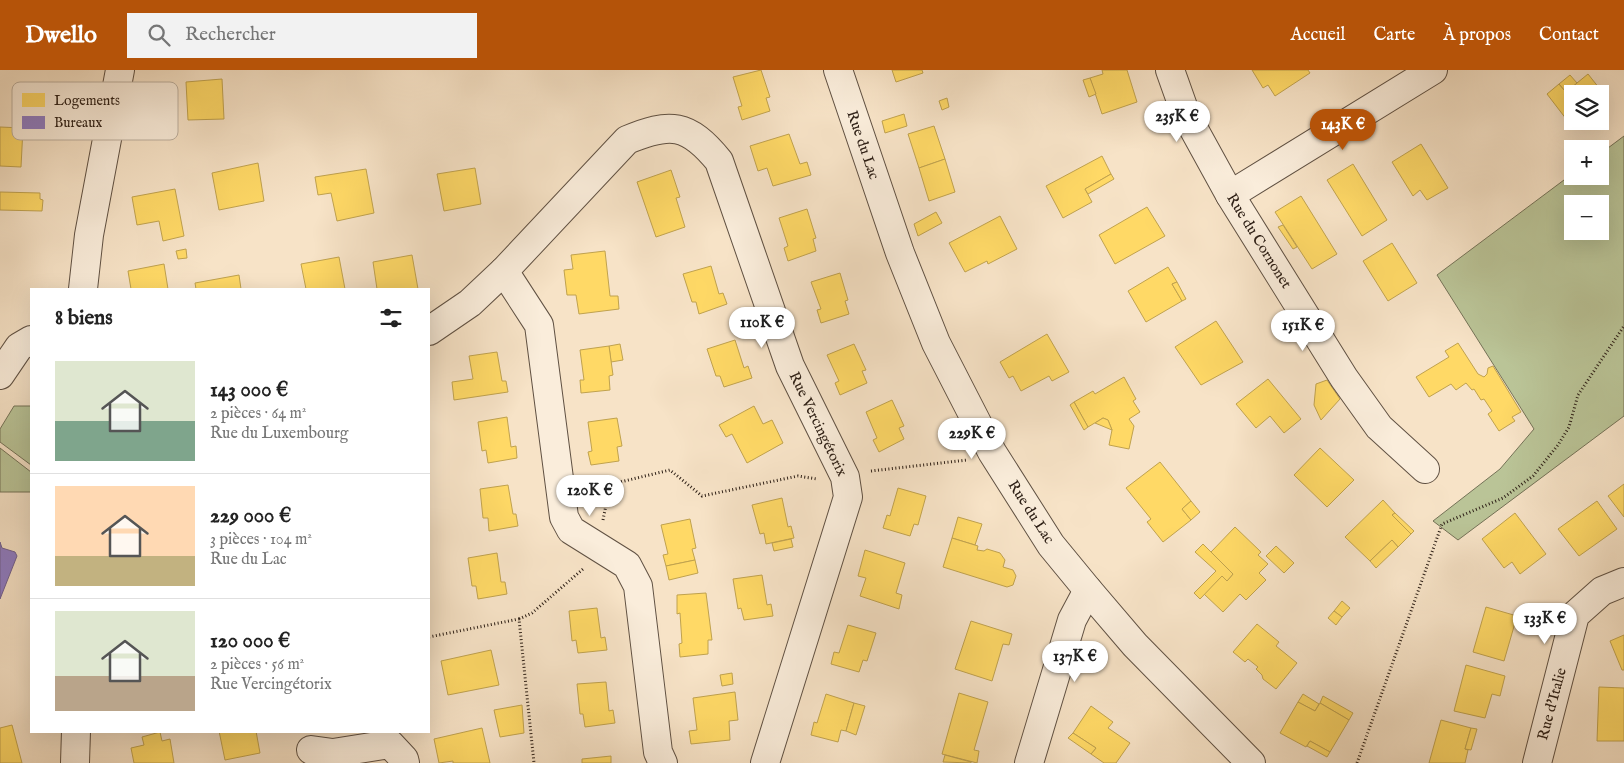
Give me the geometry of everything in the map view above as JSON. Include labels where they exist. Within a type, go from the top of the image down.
[{"type":"street","name":"Rue du Lac","points":[[838,70],[900,253],[936,344],[992,452],[1051,545],[1088,590],[1135,645],[1251,763]]},
{"type":"street","name":"Rue du Cornonet","points":[[1170,70],[1186,115],[1230,195],[1349,385],[1379,427],[1425,469]]},
{"type":"street","points":[[1230,195],[1433,70]]},
{"type":"street","name":"Rue Vercingétorix","points":[[430,330],[470,303],[504,271],[627,140],[653,129],[681,129],[703,142],[719,160],[790,366],[845,477],[848,497],[765,763]]},
{"type":"street","points":[[83,288],[89,235],[107,140]]},
{"type":"street","points":[[504,271],[539,325],[564,517],[570,530],[627,565],[638,586],[658,752],[663,763]]},
{"type":"street","points":[[0,375],[19,347],[30,341]]},
{"type":"street","name":"Rue d'Italie","points":[[1537,763],[1575,615],[1602,591],[1624,582]]},
{"type":"street","points":[[1029,763],[1072,620],[1088,590]]},
{"type":"street","points":[[75,763],[76,733]]},
{"type":"street","points":[[311,750],[333,753],[390,744],[404,759],[405,763]]},
{"type":"path","points":[[1357,763],[1442,524],[1503,498],[1533,476],[1558,445],[1569,427],[1578,395],[1624,326]]},
{"type":"path","points":[[560,497],[670,470],[702,496],[798,476],[834,481],[868,471],[974,459],[992,452]]},
{"type":"path","points":[[430,636],[519,619],[534,763]]},
{"type":"green space","points":[[1624,136],[1624,416],[1458,540],[1433,521],[1500,469],[1534,429],[1437,275],[1564,180],[1564,185],[1609,185],[1609,147]]},
{"type":"green space","points":[[14,406],[30,406],[30,464],[0,442],[0,429]]},
{"type":"green space","points":[[0,448],[30,471],[30,492],[0,492]]},
{"type":"building: Logements","points":[[761,70],[770,97],[766,98],[770,111],[742,120],[738,107],[742,106],[733,77]]},
{"type":"building: Logements","points":[[892,70],[922,70],[923,73],[896,82]]},
{"type":"building: Logements","points":[[1102,70],[1127,70],[1137,102],[1102,114],[1090,78],[1103,74]]},
{"type":"building: Logements","points":[[1252,70],[1308,70],[1310,73],[1275,96],[1268,85],[1263,88]]},
{"type":"building: Logements","points":[[1588,74],[1597,85],[1575,85]]},
{"type":"building: Logements","points":[[1570,75],[1577,83],[1575,85],[1564,85],[1564,90],[1559,84]]},
{"type":"building: Logements","points":[[1090,78],[1096,94],[1089,97],[1083,80]]},
{"type":"building: Logements","points":[[222,79],[224,119],[188,120],[186,82]]},
{"type":"building: Logements","points":[[1559,84],[1564,90],[1564,116],[1547,94]]},
{"type":"building: Logements","points":[[947,98],[949,107],[942,110],[939,101]]},
{"type":"building: Logements","points":[[904,114],[907,126],[885,133],[882,121]]},
{"type":"building: Logements","points":[[934,126],[945,159],[919,168],[908,134]]},
{"type":"building: Logements","points":[[0,127],[12,128],[12,140],[22,140],[21,167],[0,166]]},
{"type":"building: Logements","points":[[789,134],[800,164],[807,162],[811,175],[773,186],[767,168],[758,171],[750,146]]},
{"type":"building: Logements","points":[[1421,144],[1448,188],[1427,200],[1420,190],[1413,196],[1392,162]]},
{"type":"building: Logements","points":[[1102,156],[1111,174],[1085,189],[1092,202],[1063,218],[1046,186]]},
{"type":"building: Logements","points":[[945,159],[955,192],[929,201],[919,168]]},
{"type":"building: Logements","points":[[258,163],[264,201],[219,210],[212,173]]},
{"type":"building: Logements","points":[[1353,164],[1387,220],[1362,236],[1327,180]]},
{"type":"building: Logements","points":[[475,168],[481,204],[444,211],[437,174]]},
{"type":"building: Logements","points":[[366,169],[374,213],[337,221],[331,193],[318,195],[315,177]]},
{"type":"building: Logements","points":[[671,170],[680,197],[676,198],[685,227],[656,237],[637,182]]},
{"type":"building: Logements","points":[[1111,174],[1114,179],[1088,194],[1085,189]]},
{"type":"building: Logements","points":[[175,189],[184,236],[163,241],[159,221],[137,225],[132,197]]},
{"type":"building: Logements","points":[[0,192],[40,193],[40,199],[43,200],[42,211],[0,210]]},
{"type":"building: Logements","points":[[1301,196],[1337,254],[1312,269],[1275,212]]},
{"type":"building: Logements","points":[[1147,207],[1165,236],[1115,264],[1099,235]]},
{"type":"building: Logements","points":[[807,209],[816,238],[813,239],[816,251],[788,261],[784,248],[788,246],[779,218]]},
{"type":"building: Logements","points":[[936,212],[942,223],[918,236],[914,224]]},
{"type":"building: Logements","points":[[1000,216],[1017,249],[988,264],[987,261],[965,272],[949,243]]},
{"type":"building: Logements","points":[[1283,225],[1297,247],[1293,249],[1278,227]]},
{"type":"building: Logements","points":[[1392,243],[1417,283],[1388,301],[1363,261]]},
{"type":"building: Logements","points":[[186,249],[187,258],[178,259],[176,251]]},
{"type":"building: Logements","points":[[605,251],[610,296],[618,296],[619,309],[579,314],[576,295],[567,295],[564,270],[573,269],[571,255]]},
{"type":"building: Logements","points":[[412,255],[418,288],[377,288],[373,262]]},
{"type":"building: Logements","points":[[339,257],[345,288],[306,288],[301,264]]},
{"type":"building: Logements","points":[[164,264],[168,288],[131,288],[128,271]]},
{"type":"building: Logements","points":[[711,266],[719,294],[723,293],[727,304],[699,314],[696,302],[692,302],[683,274]]},
{"type":"building: Logements","points":[[1168,267],[1177,282],[1172,284],[1182,301],[1146,322],[1128,291]]},
{"type":"building: Logements","points":[[840,273],[848,300],[845,301],[849,314],[821,323],[817,310],[821,309],[811,282]]},
{"type":"building: Logements","points":[[239,275],[241,288],[196,288],[195,283]]},
{"type":"building: Logements","points":[[1177,282],[1186,299],[1182,301],[1172,284]]},
{"type":"building: Logements","points":[[1216,321],[1243,362],[1201,385],[1175,347]]},
{"type":"building: Logements","points":[[1047,334],[1069,372],[1052,381],[1049,376],[1021,391],[1013,376],[1009,378],[1000,362]]},
{"type":"building: Logements","points":[[735,340],[744,368],[748,366],[752,378],[724,387],[720,376],[716,376],[707,349]]},
{"type":"building: Logements","points":[[1458,343],[1478,374],[1484,377],[1487,374],[1488,368],[1493,366],[1521,412],[1512,417],[1515,421],[1499,431],[1488,414],[1492,411],[1484,399],[1481,400],[1474,389],[1472,390],[1466,383],[1456,390],[1451,384],[1429,397],[1416,377],[1449,357],[1445,351]]},
{"type":"building: Logements","points":[[620,344],[623,360],[611,362],[609,346]]},
{"type":"building: Logements","points":[[854,344],[866,370],[862,371],[867,383],[840,395],[835,383],[839,381],[827,355]]},
{"type":"building: Logements","points":[[609,346],[613,375],[609,376],[610,390],[581,393],[580,380],[584,380],[580,350]]},
{"type":"building: Logements","points":[[497,352],[502,381],[506,381],[508,392],[454,400],[452,382],[473,379],[469,356]]},
{"type":"building: Logements","points":[[1124,377],[1136,399],[1133,401],[1140,412],[1129,419],[1134,426],[1129,449],[1109,445],[1112,430],[1108,420],[1103,418],[1088,427],[1074,402],[1093,391],[1095,394]]},
{"type":"building: Logements","points":[[1268,379],[1301,419],[1284,433],[1270,416],[1256,428],[1236,404]]},
{"type":"building: Logements","points":[[1327,380],[1340,399],[1321,420],[1314,405],[1316,384]]},
{"type":"building: Logements","points":[[892,400],[904,426],[899,428],[904,439],[879,452],[873,440],[877,438],[866,412]]},
{"type":"building: Logements","points":[[1074,402],[1088,427],[1084,430],[1070,405]]},
{"type":"building: Logements","points":[[754,406],[763,424],[772,420],[783,443],[747,463],[732,434],[726,437],[719,425]]},
{"type":"building: Logements","points":[[507,417],[511,447],[516,446],[517,458],[488,463],[486,450],[482,451],[478,422]]},
{"type":"building: Logements","points":[[617,418],[622,446],[617,447],[619,461],[591,465],[588,452],[592,451],[588,422]]},
{"type":"building: Logements","points":[[1103,418],[1108,420],[1112,430],[1095,423]]},
{"type":"building: Logements","points":[[1320,448],[1354,480],[1327,507],[1294,475]]},
{"type":"building: Logements","points":[[1160,462],[1191,501],[1182,509],[1191,520],[1163,542],[1147,522],[1151,519],[1126,488]]},
{"type":"building: Logements","points":[[1624,484],[1624,517],[1608,496]]},
{"type":"building: Logements","points":[[508,485],[513,514],[516,514],[518,526],[489,531],[488,518],[483,518],[480,489]]},
{"type":"building: Logements","points":[[898,488],[926,496],[918,525],[914,524],[910,536],[883,528],[887,515],[890,516]]},
{"type":"building: Logements","points":[[782,498],[788,527],[791,526],[794,538],[766,544],[764,533],[760,534],[752,505]]},
{"type":"building: Logements","points":[[1383,500],[1395,513],[1392,515],[1411,534],[1398,547],[1392,540],[1370,561],[1345,537]]},
{"type":"building: Logements","points":[[1191,501],[1200,512],[1191,520],[1182,509]]},
{"type":"building: Logements","points":[[1597,501],[1617,529],[1579,556],[1558,529]]},
{"type":"building: Logements","points":[[1395,513],[1414,531],[1411,534],[1392,515]]},
{"type":"building: Logements","points":[[1515,513],[1546,554],[1520,574],[1512,562],[1504,568],[1482,539]]},
{"type":"building: Logements","points":[[958,517],[982,524],[975,545],[952,538]]},
{"type":"building: Logements","points":[[690,519],[696,548],[692,549],[695,560],[666,566],[663,555],[668,554],[661,525]]},
{"type":"building: Logements","points":[[1235,527],[1261,552],[1258,555],[1268,564],[1259,573],[1266,580],[1246,600],[1240,594],[1223,612],[1204,594],[1222,576],[1227,581],[1233,574],[1211,552]]},
{"type":"building: Logements","points":[[952,538],[978,546],[977,550],[984,551],[987,549],[1000,553],[1005,560],[1003,567],[1013,570],[1016,576],[1013,585],[1007,587],[943,567]]},
{"type":"building: Logements","points":[[791,539],[793,547],[774,551],[772,543]]},
{"type":"building: Logements","points":[[1392,540],[1398,547],[1376,568],[1370,561]]},
{"type":"building: Logements","points":[[1203,544],[1233,574],[1227,581],[1222,576],[1200,599],[1194,593],[1216,571],[1195,552]]},
{"type":"building: Logements","points":[[1276,546],[1294,563],[1284,573],[1266,556]]},
{"type":"building: Logements","points":[[865,550],[905,563],[896,593],[902,595],[899,609],[860,596],[866,578],[858,576]]},
{"type":"building: Logements","points":[[497,553],[501,582],[505,582],[507,594],[478,599],[476,586],[472,586],[468,558]]},
{"type":"building: Logements","points":[[695,560],[698,573],[669,580],[666,566]]},
{"type":"building: Logements","points":[[762,575],[767,605],[771,604],[773,616],[744,620],[741,608],[738,609],[733,579]]},
{"type":"building: Logements","points":[[706,593],[712,640],[708,640],[708,654],[680,657],[679,644],[682,643],[680,613],[677,614],[677,595]]},
{"type":"building: Logements","points":[[1342,601],[1350,608],[1342,617],[1334,611]]},
{"type":"building: Logements","points":[[1486,607],[1517,616],[1504,661],[1473,652]]},
{"type":"building: Logements","points":[[597,608],[601,638],[605,637],[607,650],[578,653],[576,640],[572,641],[569,611]]},
{"type":"building: Logements","points":[[1334,611],[1342,617],[1336,625],[1328,618]]},
{"type":"building: Logements","points":[[971,621],[1012,634],[1009,645],[1003,644],[992,681],[955,669]]},
{"type":"building: Logements","points":[[1257,624],[1279,642],[1276,646],[1297,663],[1276,689],[1263,679],[1256,669],[1258,667],[1248,659],[1245,662],[1233,652]]},
{"type":"building: Logements","points":[[848,625],[876,633],[867,661],[863,660],[859,672],[831,664],[834,652],[839,653]]},
{"type":"building: Logements","points":[[1624,635],[1624,670],[1622,670],[1610,641]]},
{"type":"building: Logements","points":[[491,650],[499,685],[448,695],[441,661]]},
{"type":"building: Logements","points":[[1466,665],[1505,676],[1500,696],[1492,694],[1485,718],[1454,711]]},
{"type":"building: Logements","points":[[732,673],[733,684],[722,686],[720,675]]},
{"type":"building: Logements","points":[[606,682],[609,711],[613,710],[615,723],[585,727],[583,714],[580,714],[577,684]]},
{"type":"building: Logements","points":[[1599,687],[1624,688],[1624,741],[1597,741]]},
{"type":"building: Logements","points":[[735,692],[738,720],[729,721],[730,740],[691,744],[689,731],[697,730],[693,698]]},
{"type":"building: Logements","points":[[959,693],[988,702],[974,750],[979,751],[977,763],[942,754]]},
{"type":"building: Logements","points":[[826,694],[854,703],[846,731],[841,730],[838,742],[811,735],[814,722],[817,723]]},
{"type":"building: Logements","points":[[1303,694],[1319,704],[1315,711],[1298,702]]},
{"type":"building: Logements","points":[[1323,696],[1353,713],[1349,720],[1320,703]]},
{"type":"building: Logements","points":[[1298,702],[1315,711],[1320,703],[1349,720],[1330,752],[1310,741],[1306,747],[1280,733]]},
{"type":"building: Logements","points":[[854,703],[865,706],[856,735],[846,731]]},
{"type":"building: Logements","points":[[522,705],[524,733],[500,737],[494,710]]},
{"type":"building: Logements","points":[[1091,706],[1113,722],[1108,728],[1130,743],[1116,763],[1104,763],[1091,754],[1096,748],[1073,733]]},
{"type":"building: Logements","points":[[1441,720],[1471,728],[1465,749],[1468,750],[1465,763],[1429,763]]},
{"type":"building: Logements","points":[[12,725],[22,763],[0,763],[0,728]]},
{"type":"building: Logements","points":[[482,728],[490,763],[453,763],[453,761],[439,763],[434,739]]},
{"type":"building: Logements","points":[[1471,728],[1477,729],[1471,750],[1465,749]]},
{"type":"building: Logements","points":[[160,733],[162,741],[170,739],[174,763],[134,763],[131,748],[144,745],[142,737]]},
{"type":"building: Logements","points":[[219,733],[256,733],[260,753],[225,760]]},
{"type":"building: Logements","points":[[1073,733],[1096,748],[1091,754],[1068,738]]},
{"type":"building: Logements","points":[[1310,741],[1330,752],[1327,757],[1307,746]]},
{"type":"building: Logements","points":[[945,755],[971,762],[971,763],[943,762]]},
{"type":"building: Logements","points":[[611,756],[611,763],[582,763],[582,759]]},
{"type":"building: Bureaux","points":[[0,542],[2,548],[15,552],[17,556],[0,599]]}]
